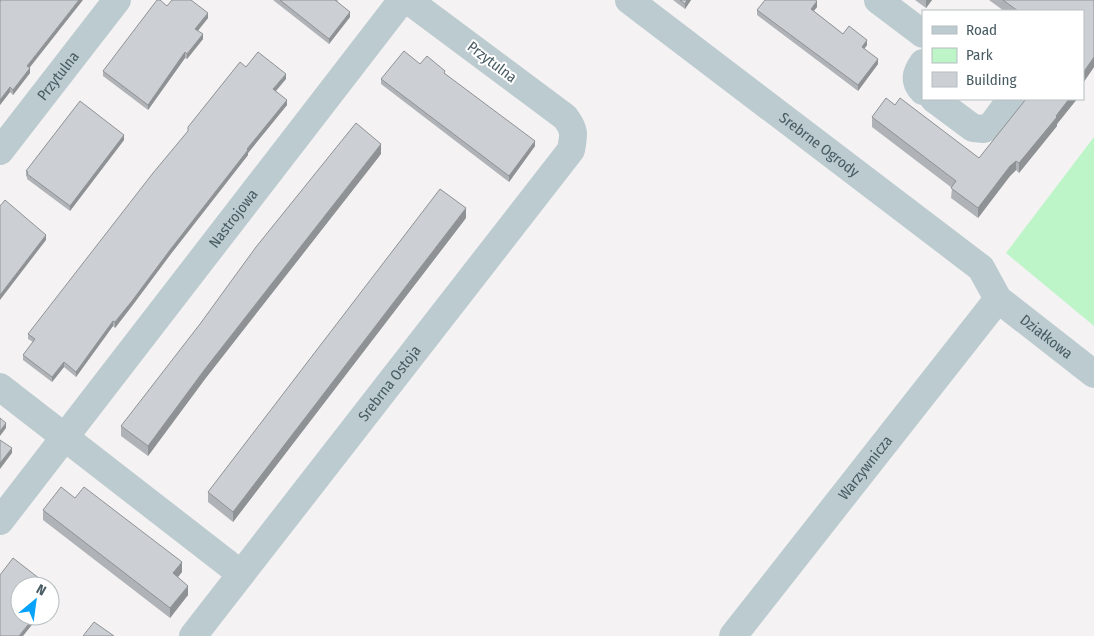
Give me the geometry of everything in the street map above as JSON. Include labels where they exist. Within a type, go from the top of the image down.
[{"type":"street","name":"Przytulna","points":[[0,151],[117,0]]},
{"type":"street","name":"Nastrojowa","points":[[0,521],[402,0]]},
{"type":"street","name":"Przytulna","points":[[408,0],[566,117],[573,127]]},
{"type":"street","name":"Srebrne Ogrody","points":[[628,0],[981,268],[998,300]]},
{"type":"street","points":[[878,0],[922,33]]},
{"type":"street","points":[[922,64],[917,71],[916,80],[922,89]]},
{"type":"street","points":[[935,100],[973,128],[984,129],[992,125],[1010,100]]},
{"type":"street","name":"Srebrna Ostoja","points":[[193,636],[570,150],[573,127]]},
{"type":"street","name":"Działkowa","points":[[998,300],[1094,374]]},
{"type":"street","name":"Warzywnicza","points":[[734,636],[998,300]]},
{"type":"street","points":[[0,387],[241,574]]},
{"type":"green space","points":[[1094,137],[1094,326],[1006,253]]},
{"type":"building","points":[[1,0],[79,0],[27,66],[30,68],[13,90],[10,87],[0,100],[0,2]]},
{"type":"building","points":[[157,0],[160,0],[167,6],[172,0],[191,0],[208,13],[195,29],[203,34],[187,54],[185,52],[148,105],[103,71]]},
{"type":"building","points":[[280,0],[335,0],[350,12],[329,39]]},
{"type":"building","points":[[765,0],[817,1],[811,9],[843,34],[849,26],[867,40],[862,47],[878,59],[858,85],[757,10]]},
{"type":"building","points":[[1003,0],[1094,0],[1094,57],[1084,72],[1084,10],[1017,10]]},
{"type":"building","points":[[404,51],[420,64],[427,56],[445,71],[444,73],[535,141],[509,176],[381,79]]},
{"type":"building","points":[[258,52],[286,74],[273,89],[287,100],[247,149],[132,301],[115,322],[113,321],[76,372],[64,362],[52,377],[23,355],[35,339],[28,334],[240,62],[246,67]]},
{"type":"building","points":[[886,98],[895,105],[900,98],[979,158],[1025,100],[1068,100],[1057,117],[1019,163],[1016,161],[1010,166],[978,208],[951,188],[956,181],[872,117]]},
{"type":"building","points":[[80,101],[124,135],[70,206],[27,174],[28,172],[26,171]]},
{"type":"building","points":[[356,123],[381,144],[205,369],[148,446],[121,426],[200,324],[256,247]]},
{"type":"building","points":[[440,189],[466,208],[233,512],[208,492]]},
{"type":"building","points":[[5,200],[46,235],[0,295],[0,206]]},
{"type":"building","points":[[0,418],[6,423],[0,431]]},
{"type":"building","points":[[0,440],[12,448],[0,463]]},
{"type":"building","points":[[61,487],[75,498],[84,487],[182,562],[173,573],[188,586],[170,608],[43,510]]},
{"type":"building","points":[[13,558],[36,576],[10,576],[10,626],[27,626],[19,636],[0,636],[0,575]]},
{"type":"building","points":[[94,622],[114,636],[83,636]]}]
